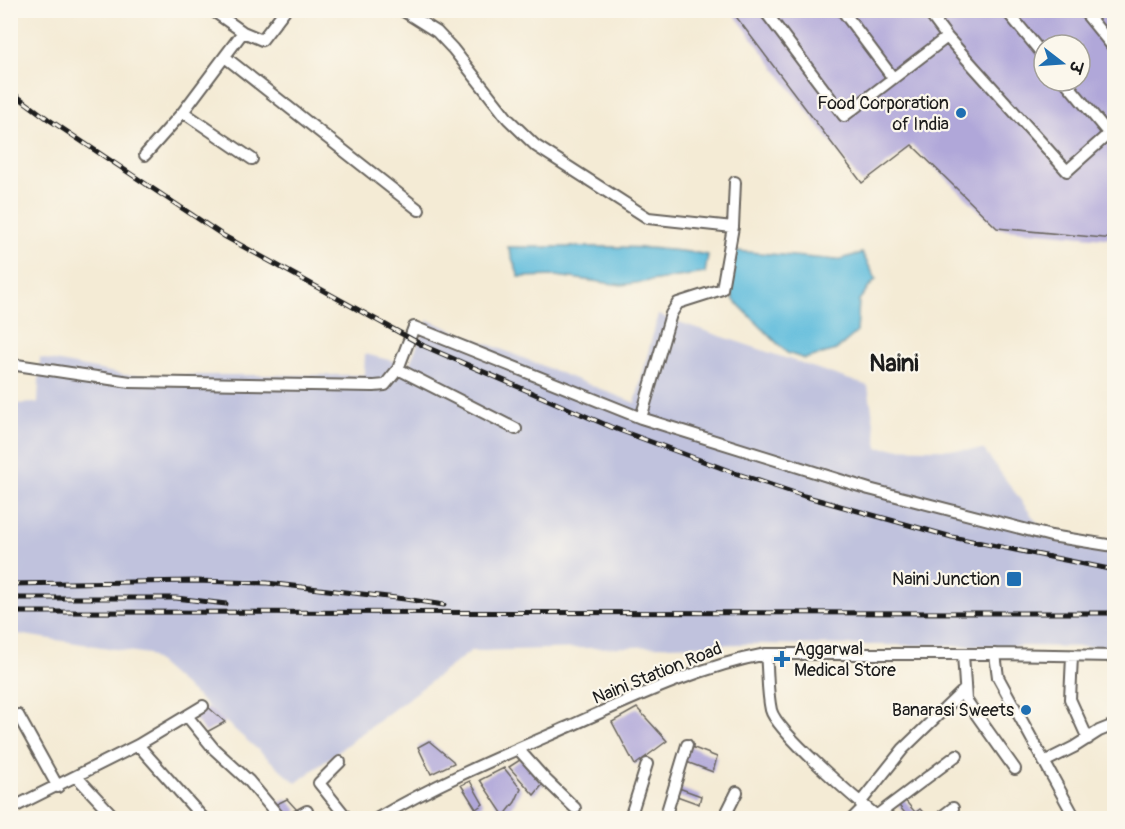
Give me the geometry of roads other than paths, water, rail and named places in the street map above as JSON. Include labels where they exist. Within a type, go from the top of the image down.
[{"type":"street","points":[[212,10],[243,32],[262,40],[285,10]]},
{"type":"street","points":[[402,10],[437,32],[453,49],[507,119],[536,146],[648,218],[733,227]]},
{"type":"street","points":[[764,10],[844,116],[947,37]]},
{"type":"street","points":[[842,10],[893,78]]},
{"type":"street","points":[[927,10],[947,37],[1067,171],[1112,131],[1076,93]]},
{"type":"street","points":[[935,20],[947,10]]},
{"type":"street","points":[[1006,10],[1032,41]]},
{"type":"street","points":[[1083,10],[1114,48]]},
{"type":"street","points":[[145,155],[183,112],[243,32]]},
{"type":"street","points":[[225,57],[419,210]]},
{"type":"street","points":[[183,112],[252,159]]},
{"type":"street","points":[[641,418],[670,314],[678,303],[722,290],[733,227],[735,182]]},
{"type":"street","points":[[10,364],[130,382],[385,385],[398,369],[414,327],[641,418],[869,489],[1051,536],[1114,546]]},
{"type":"street","points":[[398,369],[516,429]]},
{"type":"street","points":[[766,654],[771,712],[795,741],[877,817],[957,755]]},
{"type":"street","name":"Naini Station Road","points":[[378,819],[440,783],[704,669],[734,660],[766,654],[1114,656]]},
{"type":"street","points":[[963,654],[966,700],[1015,769]]},
{"type":"street","points":[[995,654],[998,677],[1075,819]]},
{"type":"street","points":[[1072,656],[1069,693],[1088,739]]},
{"type":"street","points":[[853,819],[903,749],[964,690]]},
{"type":"street","points":[[10,809],[138,745],[203,705]]},
{"type":"street","points":[[18,715],[57,786]]},
{"type":"street","points":[[187,716],[214,749],[249,781],[280,819]]},
{"type":"street","points":[[1044,762],[1114,725]]},
{"type":"street","points":[[138,745],[203,819]]},
{"type":"street","points":[[665,819],[687,745]]},
{"type":"street","points":[[518,749],[575,808]]},
{"type":"street","points":[[340,762],[319,783],[347,819]]},
{"type":"street","points":[[630,819],[646,764]]},
{"type":"street","points":[[77,777],[115,819]]},
{"type":"street","points":[[724,819],[737,792]]},
{"type":"street","points":[[940,819],[953,808]]},
{"type":"street","points":[[294,819],[307,812]]},
{"type":"water","points":[[508,247],[634,247],[708,255],[705,273],[622,285],[556,276],[519,277]]},
{"type":"water","points":[[736,251],[837,260],[862,253],[876,279],[859,300],[857,332],[836,350],[805,359],[787,353],[734,300],[727,281]]},
{"type":"railway","points":[[10,91],[48,119],[224,236],[424,346],[611,427],[804,496],[952,537],[1114,570]]},
{"type":"railway","points":[[10,584],[195,581],[267,583],[444,605]]},
{"type":"railway","points":[[10,598],[176,598],[226,604]]},
{"type":"railway","points":[[10,612],[1114,613]]},
{"type":"place","name":"Food Corporation of India","points":[[961,113]]},
{"type":"place","name":"Naini Junction","points":[[1014,579]]},
{"type":"place","name":"Aggarwal Medical Store","points":[[782,659]]},
{"type":"place","name":"Banarasi Sweets","points":[[1026,710]]},
{"type":"district","name":"Naini","points":[[894,363]]}]
